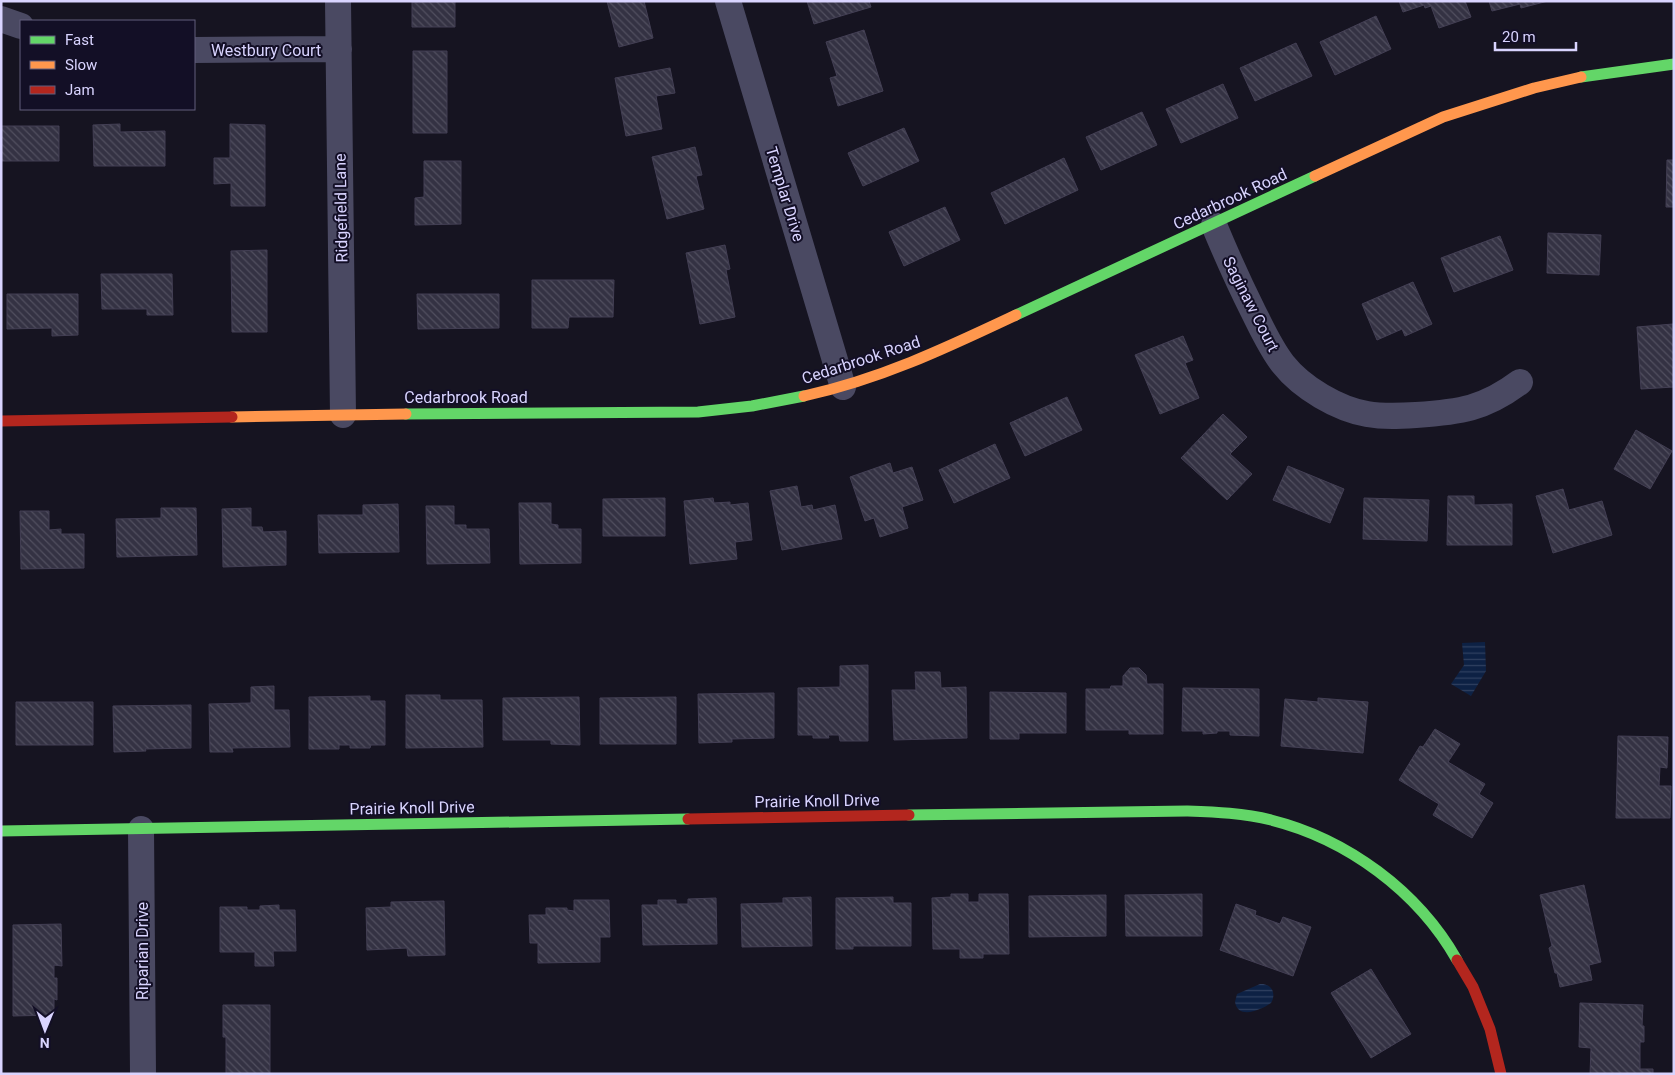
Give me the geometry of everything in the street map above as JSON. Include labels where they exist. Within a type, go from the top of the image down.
[{"type":"street","name":"Ridgefield Lane","points":[[338,1],[343,415]]},
{"type":"street","name":"Templar Drive","points":[[728,1],[843,387]]},
{"type":"street","points":[[1,19],[20,26]]},
{"type":"street","name":"Westbury Court","points":[[195,50],[339,49]]},
{"type":"street","name":"Cedarbrook Road","points":[[1,421],[343,415],[698,412],[740,409],[778,403],[843,387],[924,358],[1443,118],[1543,86],[1587,76],[1674,64]]},
{"type":"street","name":"Saginaw Court","points":[[1214,225],[1232,268],[1272,348],[1284,366],[1300,381],[1324,398],[1345,408],[1387,417],[1450,413],[1481,405],[1501,396],[1520,382]]},
{"type":"street","name":"Prairie Knoll Drive","points":[[1,831],[1159,811],[1222,812],[1272,820],[1312,834],[1345,850],[1374,868],[1417,905],[1440,932],[1473,986],[1490,1028],[1501,1074]]},
{"type":"street","name":"Riparian Drive","points":[[141,828],[143,1074]]},
{"type":"water","points":[[1485,642],[1486,671],[1471,696],[1451,684],[1464,665],[1462,643]]},
{"type":"water","points":[[1260,984],[1267,985],[1272,989],[1273,999],[1271,1003],[1256,1011],[1240,1011],[1235,1002],[1237,994]]},
{"type":"building","points":[[420,1],[455,1],[455,27],[412,27],[412,2],[420,3]]},
{"type":"building","points":[[607,1],[644,1],[653,38],[619,47]]},
{"type":"building","points":[[807,1],[869,1],[871,7],[814,24]]},
{"type":"building","points":[[1399,1],[1465,1],[1471,17],[1439,28],[1431,6],[1425,8],[1424,5],[1403,12]]},
{"type":"building","points":[[1489,1],[1548,1],[1521,8],[1520,4],[1492,11]]},
{"type":"building","points":[[1376,16],[1391,49],[1335,75],[1320,42]]},
{"type":"building","points":[[864,30],[883,91],[838,106],[830,78],[837,76],[826,42]]},
{"type":"building","points":[[1296,43],[1312,76],[1255,101],[1240,68]]},
{"type":"building","points":[[413,51],[447,51],[447,133],[413,133]]},
{"type":"building","points":[[670,68],[675,93],[656,96],[662,129],[626,136],[615,78]]},
{"type":"building","points":[[1223,84],[1238,118],[1181,143],[1166,109]]},
{"type":"building","points":[[1142,112],[1157,145],[1101,170],[1086,137]]},
{"type":"building","points":[[120,124],[120,132],[165,131],[165,166],[94,166],[93,125]]},
{"type":"building","points":[[230,124],[265,125],[265,206],[231,206],[231,183],[214,184],[214,158],[230,158]]},
{"type":"building","points":[[1,126],[59,126],[59,161],[1,161]]},
{"type":"building","points":[[904,128],[919,161],[863,186],[848,153]]},
{"type":"building","points":[[695,147],[702,175],[696,176],[704,209],[667,219],[652,157]]},
{"type":"building","points":[[1064,158],[1078,190],[1005,224],[991,193]]},
{"type":"building","points":[[1667,160],[1674,160],[1674,207],[1666,207]]},
{"type":"building","points":[[424,161],[461,161],[461,224],[415,225],[415,198],[424,197]]},
{"type":"building","points":[[945,207],[960,240],[904,266],[889,232]]},
{"type":"building","points":[[1548,233],[1601,235],[1599,275],[1547,273]]},
{"type":"building","points":[[1500,236],[1513,270],[1454,292],[1441,258]]},
{"type":"building","points":[[725,245],[730,269],[726,270],[735,317],[700,324],[686,253]]},
{"type":"building","points":[[267,250],[267,332],[232,332],[231,251]]},
{"type":"building","points":[[101,274],[172,274],[173,315],[147,315],[147,309],[102,309]]},
{"type":"building","points":[[532,280],[614,280],[613,317],[569,317],[568,328],[532,328]]},
{"type":"building","points":[[1413,282],[1432,324],[1405,336],[1402,329],[1377,340],[1362,304]]},
{"type":"building","points":[[7,294],[78,294],[78,335],[52,336],[52,328],[7,329]]},
{"type":"building","points":[[417,294],[499,294],[499,328],[418,329]]},
{"type":"building","points":[[1673,324],[1674,387],[1641,389],[1637,327]]},
{"type":"building","points":[[1183,336],[1193,360],[1185,363],[1199,398],[1160,414],[1135,355]]},
{"type":"building","points":[[1067,397],[1082,430],[1025,456],[1010,423]]},
{"type":"building","points":[[1223,414],[1247,437],[1230,454],[1252,474],[1227,500],[1181,458]]},
{"type":"building","points":[[1636,430],[1672,451],[1650,489],[1614,469]]},
{"type":"building","points":[[995,444],[1010,478],[954,503],[939,470]]},
{"type":"building","points":[[890,463],[893,473],[912,467],[923,500],[902,507],[908,528],[880,537],[874,518],[865,521],[850,477]]},
{"type":"building","points":[[1288,466],[1344,489],[1330,523],[1273,500]]},
{"type":"building","points":[[797,486],[801,507],[812,505],[813,510],[835,505],[842,539],[782,550],[770,491]]},
{"type":"building","points":[[1563,489],[1569,510],[1602,501],[1612,535],[1553,553],[1536,496]]},
{"type":"building","points":[[1448,496],[1474,496],[1474,505],[1512,504],[1512,545],[1447,545]]},
{"type":"building","points":[[665,498],[665,536],[603,536],[603,499]]},
{"type":"building","points":[[713,498],[714,503],[730,502],[730,505],[748,503],[752,540],[735,542],[737,559],[690,564],[684,501]]},
{"type":"building","points":[[1364,498],[1429,500],[1427,541],[1363,539]]},
{"type":"building","points":[[519,503],[551,503],[551,524],[558,525],[558,529],[581,529],[581,563],[520,564]]},
{"type":"building","points":[[398,504],[399,552],[319,553],[318,515],[363,515],[363,505]]},
{"type":"building","points":[[426,506],[454,506],[454,525],[466,525],[466,529],[489,529],[490,563],[427,564]]},
{"type":"building","points":[[161,508],[196,508],[197,555],[117,557],[116,519],[161,518]]},
{"type":"building","points":[[251,508],[251,527],[262,527],[263,532],[286,531],[286,565],[223,567],[222,509]]},
{"type":"building","points":[[20,511],[49,511],[49,530],[61,529],[61,534],[84,534],[84,568],[21,569]]},
{"type":"building","points":[[868,665],[868,741],[840,741],[839,735],[828,735],[829,738],[813,738],[813,735],[798,735],[798,688],[840,687],[840,666]]},
{"type":"building","points":[[1130,668],[1139,668],[1146,675],[1147,684],[1163,684],[1163,734],[1129,734],[1129,730],[1086,730],[1086,689],[1110,689],[1111,686],[1123,686],[1123,676]]},
{"type":"building","points":[[915,672],[940,672],[941,688],[966,687],[967,738],[894,740],[892,690],[916,690]]},
{"type":"building","points":[[274,686],[274,710],[289,710],[290,747],[232,748],[233,752],[210,752],[209,704],[251,703],[251,687]]},
{"type":"building","points":[[1183,688],[1259,689],[1259,736],[1230,735],[1230,731],[1203,734],[1203,731],[1182,731]]},
{"type":"building","points":[[990,692],[1066,693],[1066,733],[1019,733],[1019,739],[990,739]]},
{"type":"building","points":[[774,693],[774,738],[732,739],[732,742],[699,743],[698,694]]},
{"type":"building","points":[[406,695],[440,695],[440,700],[482,700],[483,747],[406,748]]},
{"type":"building","points":[[370,696],[370,701],[385,701],[385,745],[371,745],[370,748],[350,748],[350,745],[339,745],[339,749],[309,749],[309,697]]},
{"type":"building","points":[[579,697],[580,745],[551,744],[551,740],[503,740],[503,698]]},
{"type":"building","points":[[676,697],[676,744],[600,744],[600,698]]},
{"type":"building","points":[[1318,698],[1368,702],[1363,753],[1281,746],[1285,699],[1318,702]]},
{"type":"building","points":[[16,702],[93,702],[93,745],[16,745]]},
{"type":"building","points":[[191,705],[191,748],[114,752],[113,706]]},
{"type":"building","points":[[1435,729],[1460,744],[1448,762],[1485,784],[1479,794],[1493,803],[1472,838],[1433,815],[1439,804],[1399,780],[1420,746],[1423,747]]},
{"type":"building","points":[[1618,736],[1668,737],[1667,768],[1660,767],[1659,786],[1671,786],[1670,818],[1616,818]]},
{"type":"building","points":[[1584,885],[1601,962],[1589,965],[1592,980],[1560,987],[1549,948],[1552,946],[1540,895]]},
{"type":"building","points":[[951,894],[968,894],[968,902],[979,902],[979,894],[1008,894],[1009,954],[983,954],[983,958],[960,958],[960,949],[933,949],[932,898],[951,897]]},
{"type":"building","points":[[1202,894],[1202,936],[1126,936],[1125,895]]},
{"type":"building","points":[[1106,895],[1106,936],[1029,937],[1029,896]]},
{"type":"building","points":[[811,897],[812,946],[742,947],[741,904],[783,903],[783,898]]},
{"type":"building","points":[[893,897],[893,903],[911,903],[911,946],[853,946],[853,949],[836,949],[836,898]]},
{"type":"building","points":[[716,898],[717,944],[643,945],[642,905],[658,905],[658,900],[676,900],[676,904],[688,904],[688,899]]},
{"type":"building","points":[[574,900],[609,900],[610,937],[600,937],[600,962],[538,963],[538,943],[530,943],[529,915],[546,915],[546,908],[567,908],[567,910],[574,911]]},
{"type":"building","points":[[444,901],[445,955],[408,956],[407,948],[367,950],[366,908],[391,907],[391,902]]},
{"type":"building","points":[[1236,904],[1256,911],[1255,915],[1280,924],[1283,917],[1311,927],[1293,976],[1220,950]]},
{"type":"building","points":[[279,905],[279,910],[295,910],[296,951],[273,951],[274,966],[255,966],[255,952],[220,952],[220,907],[247,907],[247,910],[260,910],[260,906]]},
{"type":"building","points":[[61,924],[62,966],[54,965],[54,978],[57,978],[57,1000],[54,999],[54,1015],[13,1016],[13,925]]},
{"type":"building","points":[[1371,969],[1411,1034],[1371,1058],[1331,993]]},
{"type":"building","points":[[1580,1003],[1643,1005],[1642,1026],[1644,1026],[1644,1042],[1640,1042],[1640,1069],[1653,1069],[1653,1074],[1590,1074],[1591,1048],[1579,1047]]},
{"type":"building","points":[[223,1005],[270,1005],[270,1074],[226,1074],[226,1037],[223,1037]]},
{"type":"traffic: fast","points":[[1581,77],[1674,64]]},
{"type":"traffic: fast","points":[[1016,315],[1315,176]]},
{"type":"traffic: fast","points":[[406,414],[698,412],[752,406],[804,396]]},
{"type":"traffic: fast","points":[[909,815],[1187,811],[1240,814],[1271,820],[1327,840],[1353,854],[1378,871],[1401,890],[1422,912],[1441,935],[1457,960]]},
{"type":"traffic: fast","points":[[1,831],[688,819]]},
{"type":"traffic: slow","points":[[1315,176],[1443,117],[1534,88],[1581,77]]},
{"type":"traffic: slow","points":[[804,396],[860,381],[913,362],[1016,315]]},
{"type":"traffic: slow","points":[[232,417],[406,414]]},
{"type":"traffic: jam","points":[[1,421],[232,417]]},
{"type":"traffic: jam","points":[[688,819],[909,815]]},
{"type":"traffic: jam","points":[[1457,960],[1473,987],[1490,1029],[1501,1074]]}]
